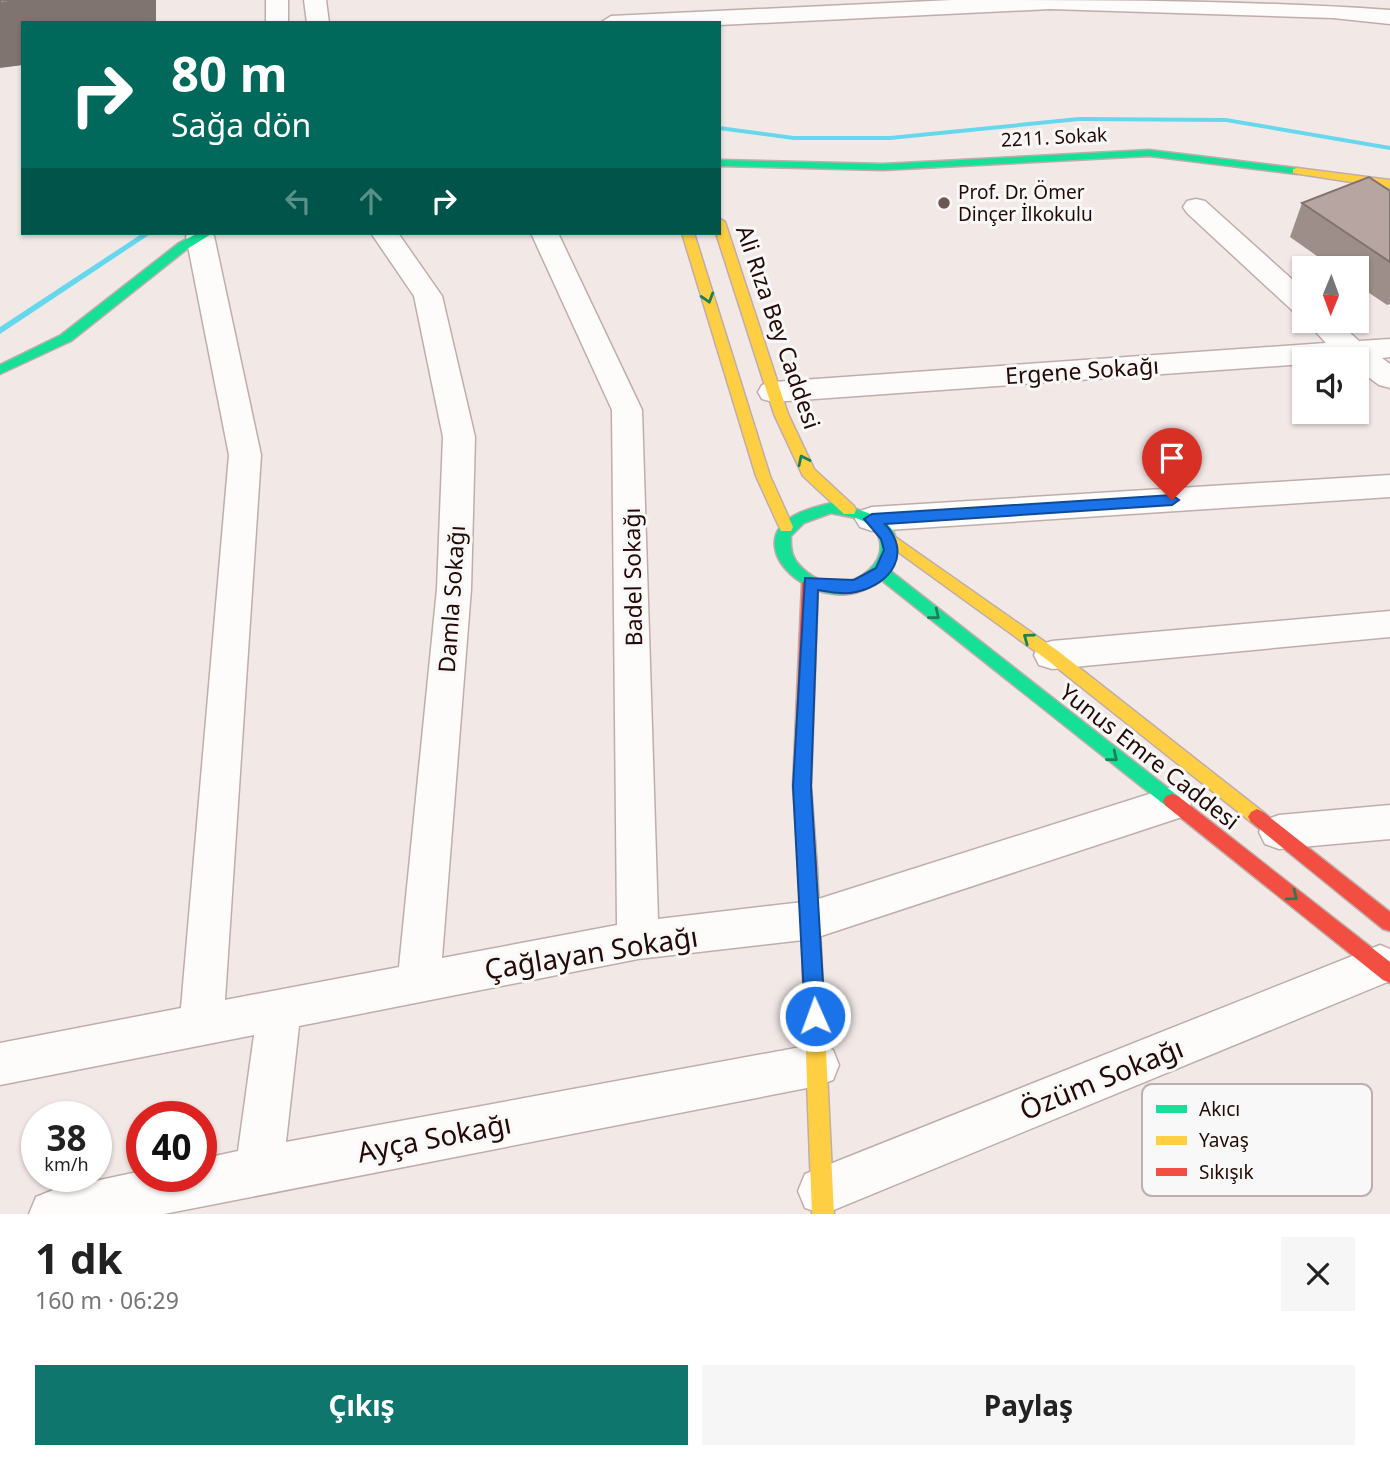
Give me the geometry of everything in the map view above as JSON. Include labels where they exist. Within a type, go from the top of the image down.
[{"type":"street","points":[[277,0],[278,21]]},
{"type":"street","points":[[315,0],[318,21]]},
{"type":"street","points":[[627,21],[729,8],[1050,2],[1333,11],[1390,17]]},
{"type":"street","name":"2211. Sokak","points":[[721,163],[883,167],[1149,153],[1390,184]]},
{"type":"street","points":[[1196,207],[1292,295]]},
{"type":"street","name":"Ali Rıza Bey Caddesi","points":[[721,228],[773,393],[808,472],[870,522]]},
{"type":"street","points":[[0,370],[66,338],[183,246],[203,235],[245,455],[202,1024]]},
{"type":"street","name":"Damla Sokağı","points":[[385,235],[428,296],[459,437],[454,589],[419,981]]},
{"type":"street","name":"Badel Sokağı","points":[[545,235],[627,410],[638,940]]},
{"type":"street","points":[[689,235],[762,475],[786,527]]},
{"type":"street","points":[[1333,333],[1348,347]]},
{"type":"street","name":"Ergene Sokağı","points":[[1369,350],[1390,348]]},
{"type":"street","name":"Ergene Sokağı","points":[[773,393],[1292,355]]},
{"type":"street","points":[[1369,363],[1390,378]]},
{"type":"street","points":[[870,522],[891,550],[889,562],[882,572],[857,586],[833,587],[810,583],[790,569],[783,559],[780,548],[786,527],[797,517],[813,510],[870,522],[1390,486]]},
{"type":"street","name":"Yunus Emre Caddesi","points":[[870,522],[1052,654],[1390,922]]},
{"type":"street","name":"Yunus Emre Caddesi","points":[[882,572],[1171,804],[1385,970]]},
{"type":"street","points":[[810,583],[802,786],[812,920],[822,1202]]},
{"type":"street","points":[[1052,654],[1390,624]]},
{"type":"street","name":"Çağlayan Sokağı","points":[[0,1064],[638,940],[812,920],[1171,804]]},
{"type":"street","points":[[1279,832],[1390,822]]},
{"type":"street","name":"Özüm Sokağı","points":[[822,1202],[1385,970]]},
{"type":"street","points":[[259,1170],[279,1009]]},
{"type":"street","name":"Ayça Sokağı","points":[[53,1214],[259,1170],[817,1065]]},
{"type":"building","points":[[0,0],[26,0],[0,3]]},
{"type":"building","points":[[1369,177],[1390,191],[1390,262],[1302,203]]},
{"type":"waterway","points":[[721,128],[794,138],[890,138],[1079,119],[1226,120],[1390,148]]},
{"type":"waterway","points":[[0,331],[145,235]]},
{"type":"traffic: fast","points":[[721,163],[883,167],[1149,153],[1297,171]]},
{"type":"traffic: fast","points":[[0,370],[66,338],[183,246],[203,235]]},
{"type":"traffic: fast","points":[[831,508],[868,517],[877,523],[887,538],[887,554],[879,570],[872,578],[852,589],[829,589],[808,581],[792,568],[782,551],[784,534],[799,519],[831,508]]},
{"type":"traffic: fast","points":[[882,572],[1172,801]]},
{"type":"traffic: slow","points":[[1297,171],[1390,184]]},
{"type":"traffic: slow","points":[[721,228],[781,414],[808,472],[849,510]]},
{"type":"traffic: slow","points":[[689,235],[763,476],[786,527]]},
{"type":"traffic: slow","points":[[888,537],[1052,655],[1257,817]]},
{"type":"traffic: slow","points":[[808,868],[823,1214]]},
{"type":"traffic: jam","points":[[808,868],[802,786],[810,583]]},
{"type":"traffic: jam","points":[[1172,801],[1390,974]]},
{"type":"traffic: jam","points":[[1257,817],[1390,923]]},
{"type":"place","name":"Prof. Dr. Ömer Dinçer İlkokulu","points":[[944,203]]},
{"type":"route","points":[[815,1016],[812,920],[802,786],[810,583],[825,587],[857,586],[871,581],[882,572],[889,562],[891,550],[888,537],[872,519],[1172,500]]}]
